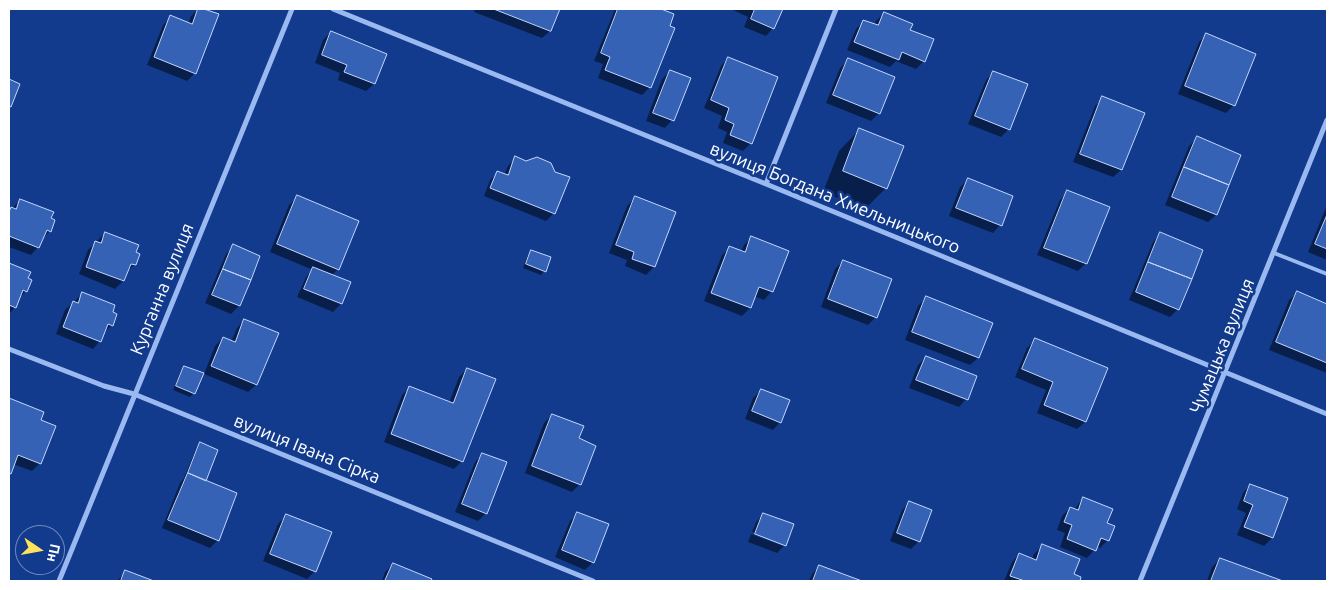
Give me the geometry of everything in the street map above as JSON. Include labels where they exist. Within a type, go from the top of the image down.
[{"type":"street","name":"Курганна вулиця","points":[[59,581],[292,9]]},
{"type":"street","name":"вулиця Богдана Хмельницького","points":[[332,9],[766,184],[1327,414]]},
{"type":"street","points":[[766,184],[836,9]]},
{"type":"street","name":"Чумацька вулиця","points":[[1140,581],[1226,373],[1327,120]]},
{"type":"street","name":"вулиця Івана Сірка","points":[[9,349],[104,386],[134,394],[592,581]]},
{"type":"lane","points":[[1274,253],[1327,274]]},
{"type":"building","points":[[198,9],[219,14],[196,74],[154,57],[170,15],[192,24]]},
{"type":"building","points":[[494,9],[560,9],[551,31]]},
{"type":"building","points":[[618,9],[661,9],[674,14],[670,26],[675,28],[651,88],[605,70],[610,57],[601,53]]},
{"type":"building","points":[[755,9],[783,9],[774,29],[751,19]]},
{"type":"building","points":[[884,12],[913,24],[910,30],[934,39],[925,62],[902,52],[899,60],[854,42],[863,20],[878,25]]},
{"type":"building","points":[[331,31],[387,54],[375,84],[344,72],[347,65],[322,55]]},
{"type":"building","points":[[1206,33],[1256,54],[1235,106],[1185,86]]},
{"type":"building","points":[[728,57],[778,77],[752,144],[730,135],[734,124],[725,120],[729,108],[711,100]]},
{"type":"building","points":[[848,58],[895,77],[880,114],[833,95]]},
{"type":"building","points":[[670,70],[691,78],[674,121],[653,113]]},
{"type":"building","points":[[993,71],[1028,84],[1010,130],[975,116]]},
{"type":"building","points":[[9,79],[20,84],[11,107],[9,106]]},
{"type":"building","points":[[1102,96],[1145,113],[1122,170],[1080,154]]},
{"type":"building","points":[[859,128],[904,146],[887,189],[843,171]]},
{"type":"building","points":[[1197,136],[1241,155],[1229,185],[1184,167]]},
{"type":"building","points":[[515,156],[526,161],[537,157],[551,163],[555,172],[570,177],[555,214],[490,188],[497,171],[508,175]]},
{"type":"building","points":[[1184,167],[1229,185],[1217,215],[1172,197]]},
{"type":"building","points":[[968,178],[1013,196],[1002,226],[956,208]]},
{"type":"building","points":[[1067,190],[1110,207],[1087,264],[1044,248]]},
{"type":"building","points":[[297,195],[359,221],[339,270],[277,244]]},
{"type":"building","points":[[635,196],[676,212],[655,267],[632,259],[634,252],[616,245]]},
{"type":"building","points":[[20,199],[54,212],[51,218],[55,220],[51,232],[47,230],[39,248],[9,236],[9,212],[11,207],[16,209]]},
{"type":"building","points":[[1327,215],[1327,249],[1315,244]]},
{"type":"building","points":[[105,232],[139,245],[136,252],[140,254],[136,265],[131,264],[124,281],[86,267],[95,241],[101,243]]},
{"type":"building","points":[[1160,232],[1203,250],[1192,279],[1148,262]]},
{"type":"building","points":[[751,236],[789,251],[773,292],[759,287],[751,308],[711,293],[729,246],[745,252]]},
{"type":"building","points":[[233,244],[260,256],[251,280],[223,269]]},
{"type":"building","points":[[531,250],[551,257],[546,272],[526,264]]},
{"type":"building","points":[[843,260],[892,279],[877,318],[828,299]]},
{"type":"building","points":[[1148,262],[1192,279],[1179,310],[1136,292]]},
{"type":"building","points":[[9,263],[31,272],[28,278],[32,280],[27,292],[23,290],[16,308],[9,305]]},
{"type":"building","points":[[313,267],[351,282],[342,304],[304,289]]},
{"type":"building","points":[[223,269],[251,280],[240,306],[212,295]]},
{"type":"building","points":[[1297,291],[1327,304],[1327,363],[1276,342]]},
{"type":"building","points":[[82,292],[115,305],[113,312],[117,314],[113,326],[108,324],[101,342],[63,327],[73,301],[78,303]]},
{"type":"building","points":[[926,296],[993,323],[979,358],[912,332]]},
{"type":"building","points":[[244,319],[279,333],[257,385],[211,366],[223,337],[235,342]]},
{"type":"building","points":[[1035,338],[1108,368],[1086,422],[1044,405],[1053,382],[1022,369]]},
{"type":"building","points":[[926,356],[977,376],[968,400],[916,380]]},
{"type":"building","points":[[184,366],[204,373],[195,394],[176,386]]},
{"type":"building","points":[[467,368],[496,379],[463,462],[391,434],[409,386],[453,403]]},
{"type":"building","points":[[761,389],[790,400],[781,423],[752,411]]},
{"type":"building","points":[[9,398],[44,412],[41,420],[56,426],[41,464],[18,455],[11,474],[9,473]]},
{"type":"building","points":[[552,414],[584,426],[579,438],[596,446],[581,485],[532,466]]},
{"type":"building","points":[[200,442],[218,450],[206,481],[188,473]]},
{"type":"building","points":[[482,453],[507,462],[487,514],[462,504]]},
{"type":"building","points":[[188,473],[237,493],[219,541],[168,520]]},
{"type":"building","points":[[1250,484],[1288,498],[1273,538],[1244,527],[1253,505],[1244,501]]},
{"type":"building","points":[[1083,497],[1113,509],[1107,523],[1115,526],[1109,541],[1101,538],[1096,551],[1067,539],[1072,525],[1064,522],[1070,507],[1078,510]]},
{"type":"building","points":[[909,501],[932,510],[920,542],[897,533]]},
{"type":"building","points":[[577,512],[609,524],[594,563],[562,550]]},
{"type":"building","points":[[763,513],[794,524],[786,546],[755,534]]},
{"type":"building","points":[[286,514],[332,532],[316,572],[270,554]]},
{"type":"building","points":[[1042,544],[1080,559],[1074,574],[1081,577],[1080,581],[1025,581],[1010,576],[1019,553],[1036,560]]},
{"type":"building","points":[[1220,558],[1283,581],[1211,581]]},
{"type":"building","points":[[393,563],[432,579],[431,581],[385,581]]},
{"type":"building","points":[[819,565],[862,581],[813,581]]},
{"type":"building","points":[[125,570],[154,581],[121,581]]}]
